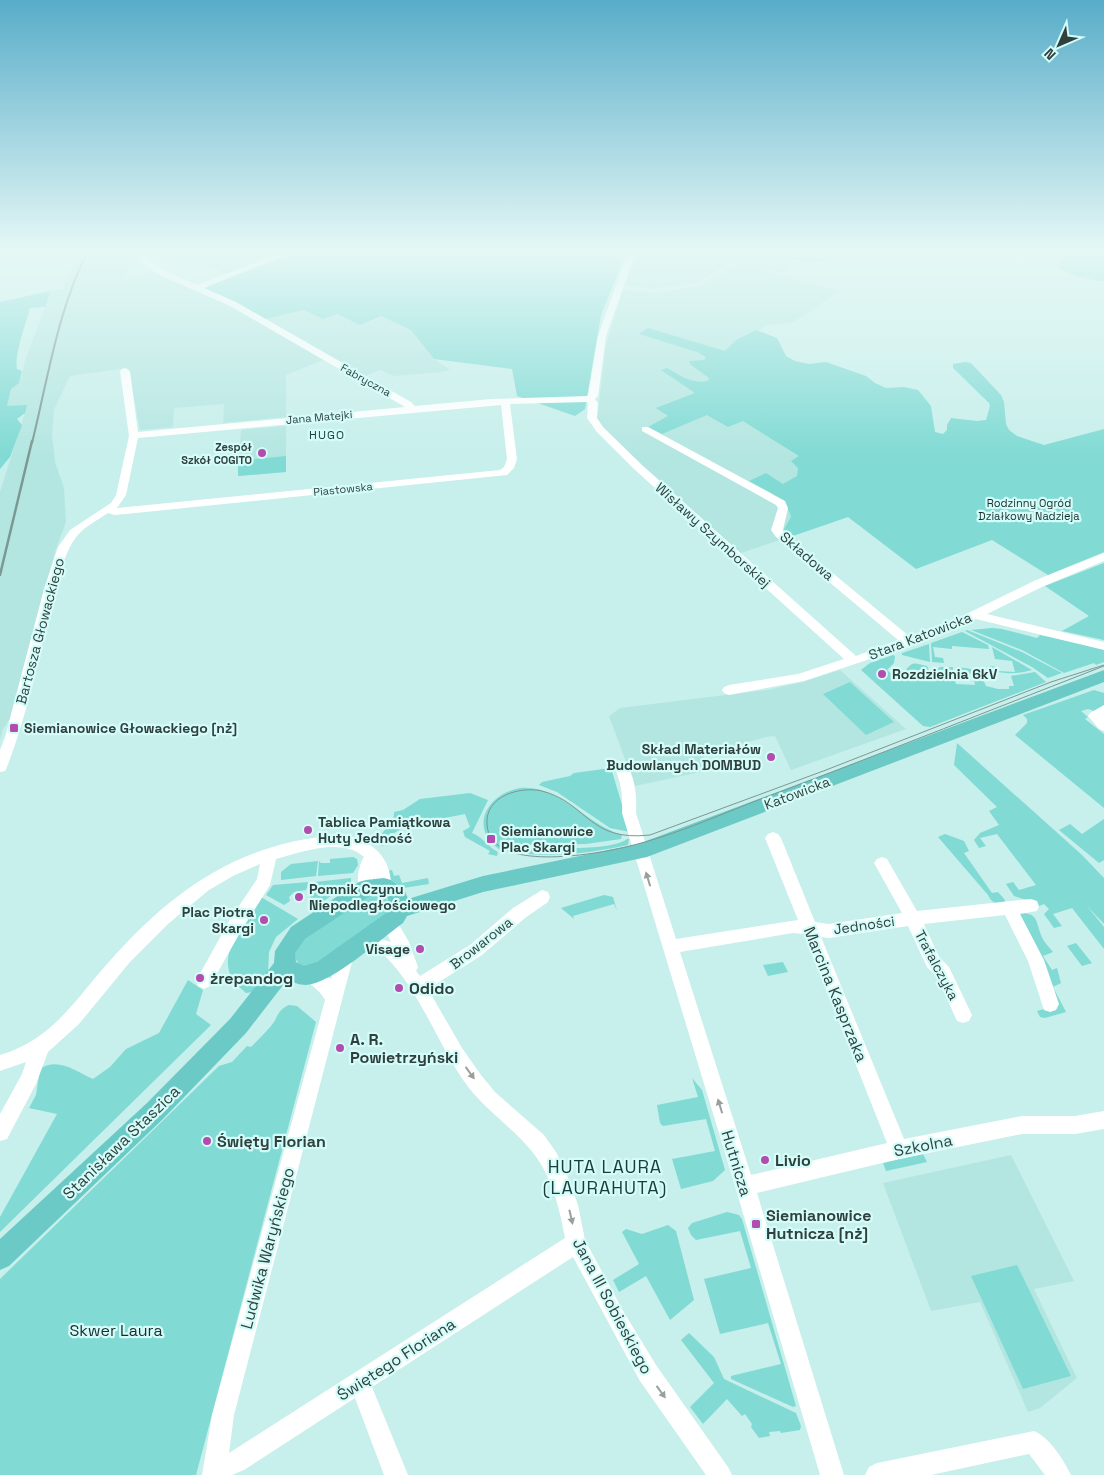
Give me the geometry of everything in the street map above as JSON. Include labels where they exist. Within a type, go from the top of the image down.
[{"type":"main road","name":"Katowicka","points":[[387,900],[483,884],[640,852],[1102,680]]},
{"type":"main road","name":"Stanisława Staszica","points":[[0,1257],[154,1111],[239,1024],[266,1006],[299,973],[346,954],[363,941],[387,900]]},
{"type":"main road","points":[[299,973],[285,951],[298,933],[387,900]]},
{"type":"street","name":"Fabryczna","points":[[257,318],[408,404],[412,409]]},
{"type":"street","points":[[589,399],[594,394],[594,380],[602,336],[608,318]]},
{"type":"street","name":"Bartosza Głowackiego","points":[[0,767],[12,737],[50,589],[64,546],[74,532],[108,509],[121,496],[134,436],[125,371]]},
{"type":"street","name":"Jana Matejki","points":[[134,436],[158,432],[412,409],[505,402],[589,399]]},
{"type":"street","name":"Wisławy Szymborskiej","points":[[589,399],[593,402],[592,418],[598,429],[854,661]]},
{"type":"street","name":"Piastowska","points":[[108,509],[119,512],[503,473],[509,468],[512,459],[505,402]]},
{"type":"street","name":"Składowa","points":[[645,429],[691,452],[781,503],[783,508],[777,530],[780,535],[908,642]]},
{"type":"street","name":"Stara Katowicka","points":[[729,690],[799,678],[908,642],[975,615],[1040,583],[1104,558]]},
{"type":"street","points":[[975,615],[1104,646]]},
{"type":"street","points":[[1104,710],[1095,716],[1104,726]]},
{"type":"street","name":"Hutnicza","points":[[621,766],[627,779],[630,797],[629,813],[640,852],[745,1186],[832,1475]]},
{"type":"street","name":"Marcina Kasprzaka","points":[[773,838],[898,1150]]},
{"type":"street","points":[[0,1063],[40,1048],[67,1025],[125,956],[181,903],[214,878],[270,855],[308,845],[345,841],[362,846],[373,857],[368,865],[387,900]]},
{"type":"street","points":[[204,981],[235,926],[265,880],[270,855]]},
{"type":"street","name":"Trafalczyka","points":[[882,863],[913,918],[933,962],[943,972],[963,1015]]},
{"type":"street","name":"Browarowa","points":[[418,986],[476,950],[519,913],[542,897]]},
{"type":"street","name":"Jana III Sobieskiego","points":[[387,900],[418,986]]},
{"type":"street","name":"Jedności","points":[[670,948],[793,926],[829,931],[913,918],[1030,906]]},
{"type":"street","points":[[1009,908],[1036,960],[1050,1004]]},
{"type":"street","name":"Jana III Sobieskiego","points":[[363,941],[379,944],[390,949],[418,986],[456,1054],[475,1080],[489,1098],[538,1142],[559,1179],[568,1205],[576,1243],[648,1373],[712,1471]]},
{"type":"street","name":"Ludwika Waryńskiego","points":[[214,1473],[223,1415],[346,954]]},
{"type":"street","points":[[299,973],[326,986],[333,998]]},
{"type":"street","points":[[0,1132],[30,1078],[40,1048]]},
{"type":"street","name":"Szkolna","points":[[745,1186],[898,1150],[1022,1125],[1075,1125],[1104,1120]]},
{"type":"street","name":"Świętego Floriana","points":[[214,1473],[236,1462],[576,1243]]},
{"type":"street","points":[[360,1383],[396,1475]]},
{"type":"street","points":[[877,1475],[1034,1442],[1059,1475]]},
{"type":"shaded area","points":[[41,318],[252,318],[323,360],[286,375],[286,417],[223,423],[224,404],[174,408],[173,427],[140,430],[128,368],[70,376],[54,409],[52,434],[55,462],[64,488],[66,522],[55,552],[11,717],[3,729],[0,740],[0,492],[27,406],[7,406],[11,389],[21,379],[25,361]]},
{"type":"shaded area","points":[[345,318],[360,325],[377,318],[385,318],[411,330],[434,359],[450,370],[394,376],[380,370],[365,376],[265,319]]},
{"type":"shaded area","points":[[614,318],[800,318],[794,322],[766,325],[732,353],[798,453],[848,517],[735,555],[591,425],[597,419],[606,345]]},
{"type":"shaded area","name":"Zespół Szkół COGITO","points":[[286,426],[286,472],[238,476],[241,430]]},
{"type":"shaded area","points":[[840,670],[906,729],[791,770],[775,736],[766,737],[704,755],[705,771],[635,786],[609,716],[620,708],[767,690],[803,682]]},
{"type":"shaded area","points":[[1011,1155],[1074,1281],[1034,1289],[1077,1378],[1040,1408],[1028,1412],[980,1302],[931,1311],[883,1183]]},
{"type":"green space","points":[[0,318],[27,318],[17,363],[17,369],[22,371],[19,383],[11,389],[7,406],[27,405],[25,413],[17,419],[22,425],[10,457],[0,469]]},
{"type":"green space","points":[[345,318],[377,318],[360,325]]},
{"type":"green space","points":[[385,318],[601,318],[585,409],[575,416],[517,396],[512,369],[434,359],[411,330]]},
{"type":"green space","name":"Rodzinny Ogród Działkowy Nadzieja","points":[[648,328],[725,351],[736,340],[756,330],[777,338],[786,356],[795,361],[809,364],[826,362],[866,376],[886,388],[904,387],[918,390],[931,406],[935,432],[943,434],[947,430],[947,425],[951,418],[977,421],[986,420],[990,406],[989,403],[953,368],[953,364],[971,363],[1001,395],[1004,402],[1006,424],[1009,430],[1017,436],[1044,445],[1104,429],[1104,552],[1048,575],[992,540],[916,569],[848,517],[787,538],[784,529],[791,517],[785,504],[774,495],[749,481],[766,473],[783,484],[797,476],[798,468],[791,461],[799,456],[743,421],[728,427],[707,415],[662,434],[648,427],[668,416],[656,408],[695,393],[661,370],[667,368],[687,379],[702,382],[708,381],[709,378],[691,365],[689,361],[704,360],[706,357],[697,352],[639,334]]},
{"type":"green space","points":[[286,456],[286,472],[238,476],[238,461]]},
{"type":"green space","points":[[1104,563],[1104,640],[1062,631],[1089,616],[1045,586]]},
{"type":"green space","points":[[992,628],[1037,638],[1040,635],[1104,649],[1104,662],[1096,665],[1094,663],[1064,673],[1022,650],[971,630]]},
{"type":"green space","points":[[967,630],[1022,652],[1062,673],[1048,678],[1032,667],[965,631]]},
{"type":"green space","points":[[962,632],[988,645],[989,649],[952,646],[952,649],[933,647],[935,657],[943,658],[944,663],[932,662],[931,643]]},
{"type":"green space","points":[[929,644],[930,662],[902,655],[902,653]]},
{"type":"green space","points":[[992,647],[1032,670],[1010,673],[1000,672],[989,669],[990,666],[997,667],[998,671],[1015,672],[1012,661],[995,659]]},
{"type":"green space","points":[[893,655],[895,656],[894,663],[887,670],[893,675],[901,674],[914,663],[927,666],[929,670],[934,672],[940,667],[953,667],[953,670],[959,670],[960,673],[953,673],[956,684],[975,685],[973,674],[963,673],[961,669],[955,667],[975,670],[986,686],[998,689],[1009,689],[1009,686],[1014,686],[1011,676],[1035,672],[1046,682],[930,727],[923,726],[861,670],[870,663]]},
{"type":"green space","points":[[850,682],[894,722],[866,735],[823,694]]},
{"type":"green space","points":[[1094,690],[1104,693],[1104,706],[1094,711],[1088,709],[1081,711],[1088,717],[1085,719],[1104,734],[1104,808],[1015,735],[1027,723],[1027,719],[1023,715]]},
{"type":"green space","points":[[957,743],[1082,855],[1104,878],[1104,924],[1087,906],[1104,927],[1104,949],[1072,908],[1053,914],[1062,926],[1054,928],[1044,914],[1049,909],[1044,904],[1037,907],[1033,902],[1014,896],[1006,884],[1013,882],[1019,890],[1036,885],[997,834],[980,838],[986,846],[979,848],[974,840],[980,833],[999,825],[989,811],[997,807],[954,765]]},
{"type":"green space","points":[[611,768],[630,832],[610,828],[557,792],[539,785],[542,782],[570,776],[574,773]]},
{"type":"green space","points":[[520,788],[535,789],[561,799],[596,823],[622,835],[621,839],[586,844],[507,845],[500,850],[490,841],[485,832],[484,822],[486,813],[498,797],[508,791]]},
{"type":"green space","points":[[470,793],[488,800],[472,833],[498,852],[497,856],[488,854],[490,851],[465,837],[463,831],[470,827],[465,814],[424,822],[422,819],[412,824],[410,819],[400,821],[401,829],[390,833],[384,843],[387,844],[381,846],[380,836],[391,822],[394,812],[403,810],[420,799]]},
{"type":"green space","points":[[1104,819],[1104,860],[1099,863],[1059,830],[1070,824],[1082,834]]},
{"type":"green space","points":[[945,834],[964,841],[969,851],[964,853],[992,893],[998,892],[1005,900],[1004,903],[996,903],[991,900],[938,837]]},
{"type":"green space","points":[[629,839],[628,845],[567,854],[520,853],[507,849],[587,848],[617,844]]},
{"type":"green space","points":[[353,857],[357,859],[358,865],[353,873],[318,876],[319,861],[321,863],[330,863],[330,859]]},
{"type":"green space","points":[[318,861],[316,876],[281,880],[281,872],[291,864]]},
{"type":"green space","points":[[392,870],[394,876],[399,875],[402,883],[428,878],[429,884],[403,888],[390,879],[387,871]]},
{"type":"green space","points":[[351,878],[351,882],[315,907],[309,901],[315,882]]},
{"type":"green space","points":[[309,882],[306,890],[294,892],[289,897],[290,901],[284,905],[266,895],[273,885]]},
{"type":"green space","points":[[382,895],[390,902],[388,915],[321,965],[304,968],[298,963],[295,951],[299,943],[366,896]]},
{"type":"green space","points":[[604,895],[613,897],[617,911],[614,904],[573,916],[574,919],[561,908]]},
{"type":"green space","points":[[261,897],[298,919],[276,937],[269,952],[268,973],[253,992],[246,993],[232,979],[228,968],[228,957],[242,925]]},
{"type":"green space","points":[[1021,913],[1027,913],[1036,919],[1043,939],[1053,952],[1043,956],[1052,970],[1057,968],[1061,983],[1053,987],[1066,1012],[1045,1018],[1040,1017],[1037,1011],[1055,1006],[1017,919]]},
{"type":"green space","points":[[1076,943],[1092,963],[1082,966],[1067,946]]},
{"type":"green space","points":[[783,962],[788,972],[768,976],[763,965]]},
{"type":"green space","points":[[188,980],[203,990],[196,1014],[211,1025],[0,1232],[0,1217],[57,1114],[29,1108],[36,1095],[40,1069],[53,1064],[66,1066],[93,1079],[110,1067],[126,1049],[159,1033]]},
{"type":"green space","name":"Skwer Laura","points":[[289,1005],[297,1006],[316,1022],[196,1475],[0,1475],[0,1279],[219,1066],[232,1062],[247,1046],[251,1047],[271,1026],[280,1012]]},
{"type":"green space","points":[[692,1078],[702,1090],[725,1170],[713,1181],[681,1189],[672,1159],[715,1151],[706,1119],[663,1126],[660,1123],[657,1105],[698,1097]]},
{"type":"green space","points":[[923,1154],[927,1162],[886,1171],[883,1163]]},
{"type":"green space","points":[[727,1212],[739,1215],[742,1219],[796,1406],[793,1407],[731,1379],[731,1376],[781,1364],[768,1323],[720,1334],[704,1279],[751,1268],[740,1231],[696,1240],[688,1228],[692,1223]]},
{"type":"green space","points":[[668,1225],[676,1231],[694,1300],[670,1320],[646,1276],[619,1292],[613,1280],[639,1264],[622,1232],[626,1229],[642,1234]]},
{"type":"green space","points":[[1017,1265],[1071,1376],[1023,1389],[971,1276]]},
{"type":"green space","points":[[689,1333],[714,1357],[724,1379],[796,1413],[801,1426],[800,1430],[781,1433],[780,1431],[769,1432],[770,1436],[759,1438],[745,1414],[742,1416],[727,1399],[703,1424],[690,1407],[714,1383],[681,1340]]},
{"type":"tram line","points":[[1104,665],[1051,682],[826,770],[650,835],[629,836],[613,833],[590,820],[570,804],[557,797],[542,791],[533,790],[514,792],[498,800],[488,814],[487,824],[492,840],[505,850],[524,855],[546,857],[569,856],[626,847],[683,829],[1104,666]]},
{"type":"railway","points":[[32,443],[62,318]]},
{"type":"railway","points":[[0,575],[32,441]]},
{"type":"place","name":"Zespół Szkół COGITO","points":[[262,453]]},
{"type":"place","name":"Rozdzielnia 6kV","points":[[882,674]]},
{"type":"place","name":"Siemianowice Głowackiego [nż]","points":[[14,728]]},
{"type":"place","name":"Skład Materiałów Budowlanych DOMBUD","points":[[771,757]]},
{"type":"place","name":"Tablica Pamiątkowa Huty Jedność","points":[[308,830]]},
{"type":"place","name":"Siemianowice Plac Skargi","points":[[491,839]]},
{"type":"place","name":"Pomnik Czynu Niepodległościowego","points":[[299,897]]},
{"type":"place","name":"Plac Piotra Skargi","points":[[264,920]]},
{"type":"place","name":"Visage","points":[[420,949]]},
{"type":"place","name":"żrepandog","points":[[200,978]]},
{"type":"place","name":"Odido","points":[[399,988]]},
{"type":"place","name":"A. R. Powietrzyński","points":[[340,1048]]},
{"type":"place","name":"Święty Florian","points":[[207,1141]]},
{"type":"place","name":"Livio","points":[[765,1160]]},
{"type":"place","name":"Siemianowice Hutnicza [nż]","points":[[756,1224]]},
{"type":"district","name":"HUGO","points":[[327,435]]},
{"type":"district","name":"HUTA LAURA (LAURAHUTA)","points":[[605,1177]]}]
